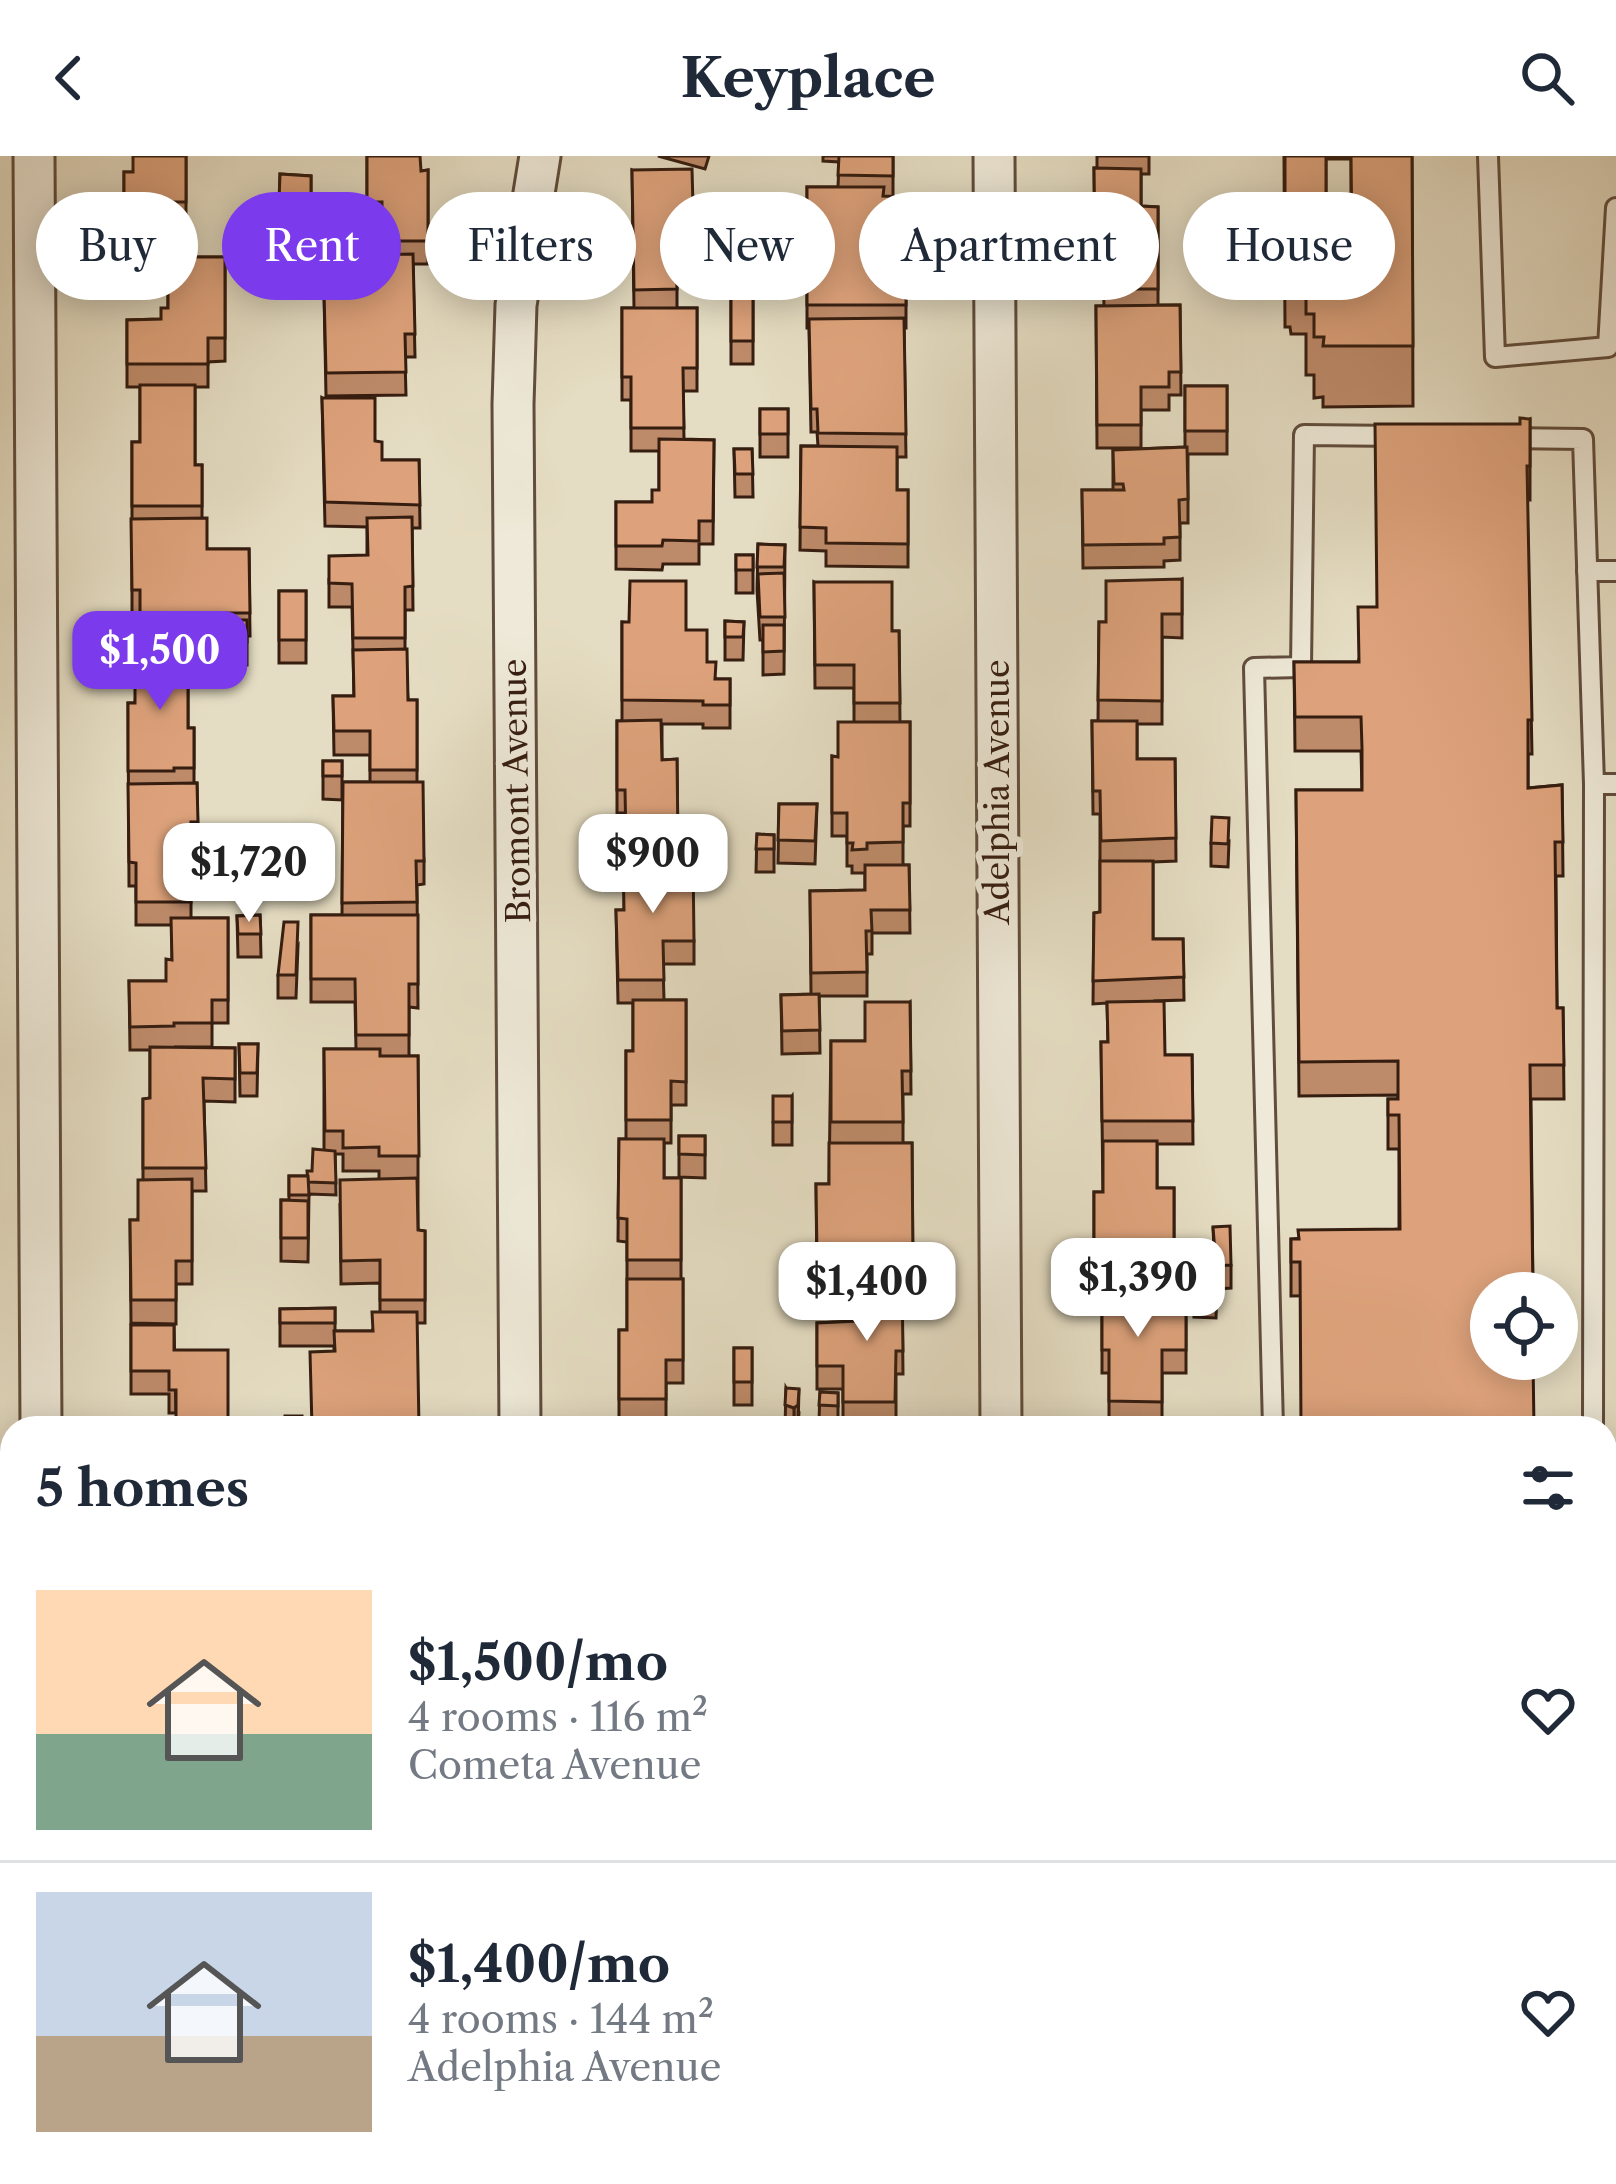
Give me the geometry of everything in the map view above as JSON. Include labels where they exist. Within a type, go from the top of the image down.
[{"type":"street","points":[[34,156],[40,1416]]},
{"type":"street","name":"Bromont Avenue","points":[[520,1416],[513,404],[517,305],[540,156]]},
{"type":"street","name":"Adelphia Avenue","points":[[994,156],[1001,1416]]},
{"type":"lane","points":[[1488,156],[1496,358],[1608,347],[1616,208]]},
{"type":"lane","points":[[1273,1416],[1254,668],[1301,667],[1304,435],[1420,436]]},
{"type":"lane","points":[[1490,437],[1583,439],[1594,784],[1593,1416]]},
{"type":"lane","points":[[1587,571],[1616,571]]},
{"type":"lane","points":[[1594,784],[1616,784]]},
{"type":"building","points":[[133,156],[186,156],[186,192],[124,192],[124,172],[133,172]]},
{"type":"building","points":[[367,156],[420,156],[421,171],[428,170],[425,241],[401,241],[401,192],[367,192]]},
{"type":"building","points":[[839,156],[893,156],[893,176],[838,175]]},
{"type":"building","points":[[1285,156],[1326,156],[1326,192],[1285,192]]},
{"type":"building","points":[[1351,156],[1412,156],[1413,346],[1323,346],[1324,337],[1314,337],[1314,314],[1306,314],[1306,300],[1395,300],[1395,192],[1351,192]]},
{"type":"building","points":[[1094,168],[1141,169],[1141,192],[1094,192]]},
{"type":"building","points":[[692,169],[693,192],[660,192],[660,289],[636,290],[632,170]]},
{"type":"building","points":[[280,174],[311,176],[311,192],[279,192]]},
{"type":"building","points":[[807,187],[884,187],[883,192],[859,192],[859,300],[906,300],[906,305],[807,305],[807,300],[835,300],[835,192],[807,192]]},
{"type":"building","points":[[401,254],[413,254],[415,334],[405,334],[406,372],[326,373],[324,300],[401,300]]},
{"type":"building","points":[[198,257],[222,257],[225,338],[208,338],[208,364],[127,364],[127,320],[161,319],[161,308],[168,308],[168,300],[198,300]]},
{"type":"building","points":[[731,300],[753,300],[753,341],[731,341]]},
{"type":"building","points":[[1180,305],[1181,372],[1169,372],[1169,387],[1141,387],[1141,425],[1097,425],[1096,306]]},
{"type":"building","points":[[622,308],[697,308],[697,368],[683,368],[684,428],[631,428],[631,377],[622,377]]},
{"type":"building","points":[[904,318],[906,434],[818,433],[817,409],[811,409],[809,319]]},
{"type":"building","points":[[140,385],[195,385],[195,465],[202,465],[202,506],[132,506],[132,442],[140,442]]},
{"type":"building","points":[[1185,386],[1227,386],[1227,431],[1185,431]]},
{"type":"building","points":[[322,398],[375,398],[375,441],[382,442],[382,460],[419,460],[420,505],[325,502]]},
{"type":"building","points":[[760,409],[788,409],[788,434],[760,434]]},
{"type":"building","points":[[1520,418],[1530,419],[1532,720],[1528,720],[1528,788],[1562,785],[1563,842],[1555,842],[1557,1008],[1563,1008],[1564,1065],[1530,1065],[1533,1272],[1470,1272],[1470,1380],[1533,1380],[1534,1416],[1301,1416],[1300,1262],[1291,1262],[1291,1239],[1299,1239],[1298,1230],[1400,1229],[1399,1115],[1388,1115],[1388,1099],[1398,1099],[1398,1061],[1299,1062],[1296,790],[1362,790],[1362,748],[1361,717],[1295,717],[1294,662],[1359,662],[1358,607],[1377,607],[1375,424],[1520,424]]},
{"type":"building","points":[[659,439],[714,440],[713,521],[699,521],[699,541],[616,546],[616,502],[652,502],[652,490],[659,490]]},
{"type":"building","points":[[801,446],[897,447],[897,490],[908,490],[908,544],[826,543],[826,528],[800,527]]},
{"type":"building","points":[[1187,447],[1188,499],[1179,500],[1180,537],[1164,538],[1164,544],[1083,545],[1082,490],[1124,490],[1123,484],[1114,484],[1113,450]]},
{"type":"building","points":[[734,449],[752,449],[753,474],[735,474]]},
{"type":"building","points":[[412,517],[413,586],[405,587],[405,638],[353,638],[352,584],[329,583],[329,556],[368,555],[367,518]]},
{"type":"building","points":[[207,518],[207,549],[249,549],[250,613],[213,613],[213,639],[140,639],[140,590],[132,590],[131,519]]},
{"type":"building","points":[[758,544],[785,545],[784,567],[757,567]]},
{"type":"building","points":[[736,555],[753,555],[753,570],[736,570]]},
{"type":"building","points":[[784,573],[785,617],[760,617],[758,574]]},
{"type":"building","points":[[1182,579],[1182,614],[1162,614],[1162,701],[1098,700],[1099,622],[1106,622],[1106,581]]},
{"type":"building","points":[[630,581],[686,581],[686,630],[707,630],[707,662],[716,662],[715,679],[730,679],[730,705],[622,700],[622,622],[629,622]]},
{"type":"building","points":[[814,582],[892,582],[892,631],[899,631],[900,703],[854,703],[854,665],[815,665]]},
{"type":"building","points":[[279,591],[306,591],[306,640],[279,640]]},
{"type":"building","points":[[227,620],[247,620],[247,642],[227,642]]},
{"type":"building","points":[[725,621],[744,622],[743,637],[725,637]]},
{"type":"building","points":[[763,625],[784,625],[784,651],[763,652]]},
{"type":"building","points":[[407,649],[408,700],[417,700],[417,770],[370,770],[370,731],[334,731],[333,696],[354,696],[353,650]]},
{"type":"building","points":[[135,650],[188,651],[188,728],[194,728],[194,768],[128,771],[128,703],[135,703]]},
{"type":"building","points":[[661,720],[662,760],[677,759],[678,840],[626,841],[625,790],[617,790],[617,721]]},
{"type":"building","points":[[1092,721],[1137,721],[1137,759],[1175,759],[1176,838],[1101,841],[1100,791],[1093,791]]},
{"type":"building","points":[[838,722],[910,722],[910,803],[903,803],[903,842],[867,843],[867,849],[852,850],[853,843],[847,843],[847,813],[832,813],[832,756],[838,757]]},
{"type":"building","points":[[323,761],[342,761],[342,776],[323,776]]},
{"type":"building","points":[[343,782],[423,782],[424,861],[416,861],[417,902],[342,903]]},
{"type":"building","points":[[197,783],[198,822],[191,822],[191,902],[136,902],[136,863],[129,862],[128,784]]},
{"type":"building","points":[[779,804],[817,804],[815,841],[778,840]]},
{"type":"building","points":[[1212,817],[1229,818],[1228,844],[1211,843]]},
{"type":"building","points":[[703,831],[723,831],[723,848],[704,848]]},
{"type":"building","points":[[757,834],[774,835],[774,849],[756,849]]},
{"type":"building","points":[[693,860],[694,941],[663,941],[664,980],[618,980],[616,910],[624,910],[623,861]]},
{"type":"building","points":[[1100,861],[1153,861],[1153,939],[1183,939],[1184,977],[1093,981]]},
{"type":"building","points":[[865,865],[909,865],[910,910],[871,910],[872,931],[866,931],[867,972],[811,973],[810,891],[865,890]]},
{"type":"building","points":[[260,915],[261,934],[238,934],[237,916]]},
{"type":"building","points":[[311,915],[418,915],[418,984],[409,984],[409,1035],[356,1035],[355,979],[311,979]]},
{"type":"building","points":[[171,918],[228,918],[228,1000],[212,1000],[212,1023],[130,1027],[129,981],[166,981],[166,959],[172,960]]},
{"type":"building","points":[[284,922],[298,922],[296,975],[278,975]]},
{"type":"building","points":[[819,994],[820,1030],[782,1031],[781,995]]},
{"type":"building","points":[[633,1000],[686,1000],[686,1082],[671,1081],[671,1120],[626,1120],[626,1051],[633,1051]]},
{"type":"building","points":[[1164,1001],[1165,1055],[1192,1055],[1193,1121],[1102,1121],[1101,1042],[1108,1042],[1107,1002]]},
{"type":"building","points":[[865,1002],[910,1002],[911,1071],[902,1071],[903,1122],[831,1122],[831,1041],[865,1041]]},
{"type":"building","points":[[239,1044],[258,1044],[257,1073],[240,1073]]},
{"type":"building","points":[[150,1047],[235,1048],[235,1079],[203,1078],[206,1168],[143,1168],[143,1099],[150,1098]]},
{"type":"building","points":[[324,1049],[380,1049],[380,1056],[418,1056],[419,1156],[379,1156],[379,1147],[343,1148],[343,1131],[325,1131]]},
{"type":"building","points":[[773,1096],[792,1096],[792,1122],[773,1122]]},
{"type":"building","points":[[679,1136],[705,1136],[705,1155],[679,1154]]},
{"type":"building","points":[[619,1139],[664,1139],[664,1178],[681,1178],[681,1260],[627,1260],[627,1219],[618,1218]]},
{"type":"building","points":[[1103,1141],[1157,1141],[1157,1188],[1174,1188],[1174,1258],[1094,1262],[1094,1192],[1103,1192]]},
{"type":"building","points":[[829,1143],[912,1143],[913,1262],[850,1263],[850,1257],[817,1257],[816,1184],[829,1184]]},
{"type":"building","points":[[313,1149],[335,1151],[336,1183],[308,1182]]},
{"type":"building","points":[[289,1176],[308,1176],[309,1195],[289,1195]]},
{"type":"building","points":[[417,1178],[418,1230],[425,1231],[425,1300],[380,1300],[380,1260],[341,1261],[340,1180]]},
{"type":"building","points":[[192,1179],[192,1261],[176,1261],[176,1300],[131,1300],[130,1220],[138,1220],[138,1180]]},
{"type":"building","points":[[281,1200],[308,1201],[308,1238],[281,1238]]},
{"type":"building","points":[[1230,1226],[1231,1265],[1216,1266],[1213,1227]]},
{"type":"building","points":[[1195,1272],[1217,1273],[1216,1295],[1194,1294]]},
{"type":"building","points":[[627,1279],[683,1279],[683,1360],[666,1360],[666,1399],[619,1399],[619,1330],[627,1330]]},
{"type":"building","points":[[1102,1281],[1147,1281],[1147,1308],[1186,1308],[1186,1350],[1162,1350],[1162,1402],[1109,1401],[1109,1350],[1102,1350]]},
{"type":"building","points":[[857,1282],[902,1282],[903,1351],[896,1351],[895,1402],[843,1402],[843,1366],[817,1366],[817,1323],[857,1321]]},
{"type":"building","points":[[335,1308],[335,1323],[280,1323],[280,1309]]},
{"type":"building","points":[[372,1312],[417,1312],[419,1416],[312,1416],[310,1352],[335,1351],[334,1331],[373,1331]]},
{"type":"building","points":[[131,1325],[174,1325],[174,1350],[228,1350],[228,1416],[176,1416],[176,1390],[169,1390],[169,1371],[131,1371]]},
{"type":"building","points":[[734,1348],[752,1348],[752,1382],[734,1382]]},
{"type":"building","points":[[786,1388],[799,1389],[794,1408],[785,1405]]},
{"type":"building","points":[[820,1392],[838,1393],[838,1406],[819,1405]]}]
